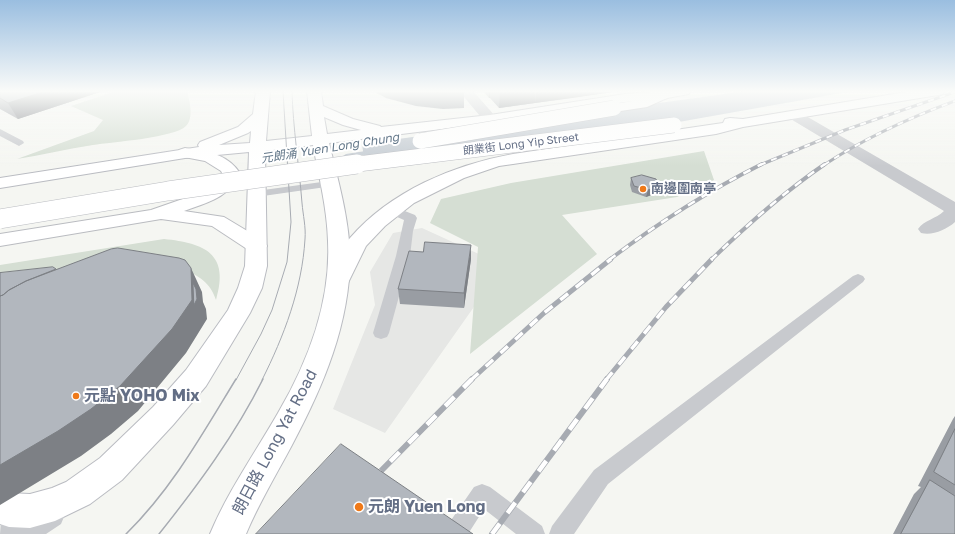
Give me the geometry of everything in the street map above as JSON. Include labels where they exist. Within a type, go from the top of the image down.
[{"type":"main road","name":"朗日路 Long Yat Road","points":[[228,534],[250,487],[304,394],[326,336],[333,307],[337,284],[338,238],[317,116]]},
{"type":"main road","points":[[334,116],[348,122],[386,131]]},
{"type":"main road","points":[[0,204],[79,190],[261,171],[321,145],[386,131],[510,116]]},
{"type":"main road","points":[[0,219],[568,116]]},
{"type":"main road","name":"朗業街 Long Yip Street","points":[[261,171],[450,152],[674,125],[709,122],[744,123],[788,116]]},
{"type":"main road","points":[[0,183],[185,153],[238,132],[259,117]]},
{"type":"main road","points":[[0,507],[9,510],[30,511],[55,504],[78,493],[111,469],[163,416],[196,378],[238,313],[250,288],[256,266],[261,171],[259,117]]},
{"type":"main road","points":[[337,284],[357,243],[392,210],[423,190],[443,180],[496,162],[716,129],[744,123]]},
{"type":"main road","points":[[185,153],[261,171]]},
{"type":"main road","points":[[0,240],[154,215],[193,203],[219,190],[228,182],[231,173],[227,166],[219,160],[185,153]]},
{"type":"main road","points":[[154,215],[180,216],[217,221],[257,246]]},
{"type":"street","points":[[487,116],[490,119]]},
{"type":"street","points":[[796,116],[955,210],[946,220],[928,229]]},
{"type":"street","points":[[14,534],[78,493]]},
{"type":"lane","points":[[0,132],[19,143]]},
{"type":"lane","points":[[261,171],[328,180]]},
{"type":"lane","points":[[381,333],[403,256],[407,231],[411,218],[392,210]]},
{"type":"lane","points":[[560,534],[602,477],[858,279]]},
{"type":"lane","points":[[455,534],[482,494],[534,534]]},
{"type":"shaded area","points":[[94,116],[191,116],[186,126],[169,134],[93,145],[17,159],[94,131],[103,120]]},
{"type":"shaded area","name":"元朗涌 Yuen Long Chung","points":[[565,116],[713,116],[673,123],[365,165],[362,144]]},
{"type":"shaded area","points":[[704,151],[714,180],[677,197],[562,215],[597,254],[470,354],[478,247],[430,223],[441,199],[511,183]]},
{"type":"shaded area","points":[[422,228],[481,255],[476,304],[385,433],[333,409],[375,305],[370,272],[393,233]]},
{"type":"shaded area","points":[[164,239],[191,244],[202,248],[211,254],[217,262],[220,272],[216,300],[211,289],[203,280],[183,269],[0,295],[0,265]]},
{"type":"building","points":[[642,175],[656,179],[659,186],[648,190],[634,186],[631,178]]},
{"type":"building","points":[[425,242],[471,245],[464,293],[398,289],[409,251],[423,252]]},
{"type":"building","name":"元點 YOHO Mix","points":[[118,248],[185,260],[191,268],[192,300],[172,329],[120,386],[91,409],[58,431],[0,465],[0,296],[26,281],[111,249]]},
{"type":"building","points":[[53,267],[56,269],[26,281],[0,296],[0,273]]},
{"type":"building","points":[[193,283],[196,289],[197,299],[194,305]]},
{"type":"building","points":[[955,429],[955,485],[934,472]]},
{"type":"building","points":[[341,444],[473,534],[256,534]]},
{"type":"building","points":[[930,480],[955,496],[955,534],[901,534]]},
{"type":"waterway","name":"元朗涌 Yuen Long Chung","points":[[346,156],[372,152]]},
{"type":"tram line","points":[[236,380],[272,310],[287,262],[291,222],[285,116]]},
{"type":"tram line","points":[[262,380],[278,346],[291,312],[303,258],[305,230],[294,116]]},
{"type":"tram line","points":[[126,534],[143,517],[186,460],[236,379]]},
{"type":"tram line","points":[[159,534],[188,497],[228,440],[263,379]]},
{"type":"railway","points":[[760,165],[845,130],[886,116]]},
{"type":"railway","points":[[824,165],[855,146],[917,116]]},
{"type":"railway","points":[[712,259],[766,209],[825,164]]},
{"type":"railway","points":[[609,260],[684,208],[722,185],[760,165]]},
{"type":"railway","points":[[471,380],[544,313],[611,259]]},
{"type":"railway","points":[[606,380],[666,307],[712,259]]},
{"type":"railway","points":[[492,534],[607,379]]},
{"type":"railway","points":[[372,480],[471,380]]},
{"type":"place","name":"南邊圍南亭","points":[[643,189]]},
{"type":"place","name":"元點 YOHO Mix","points":[[76,396]]},
{"type":"place","name":"元朗 Yuen Long","points":[[359,507]]}]
